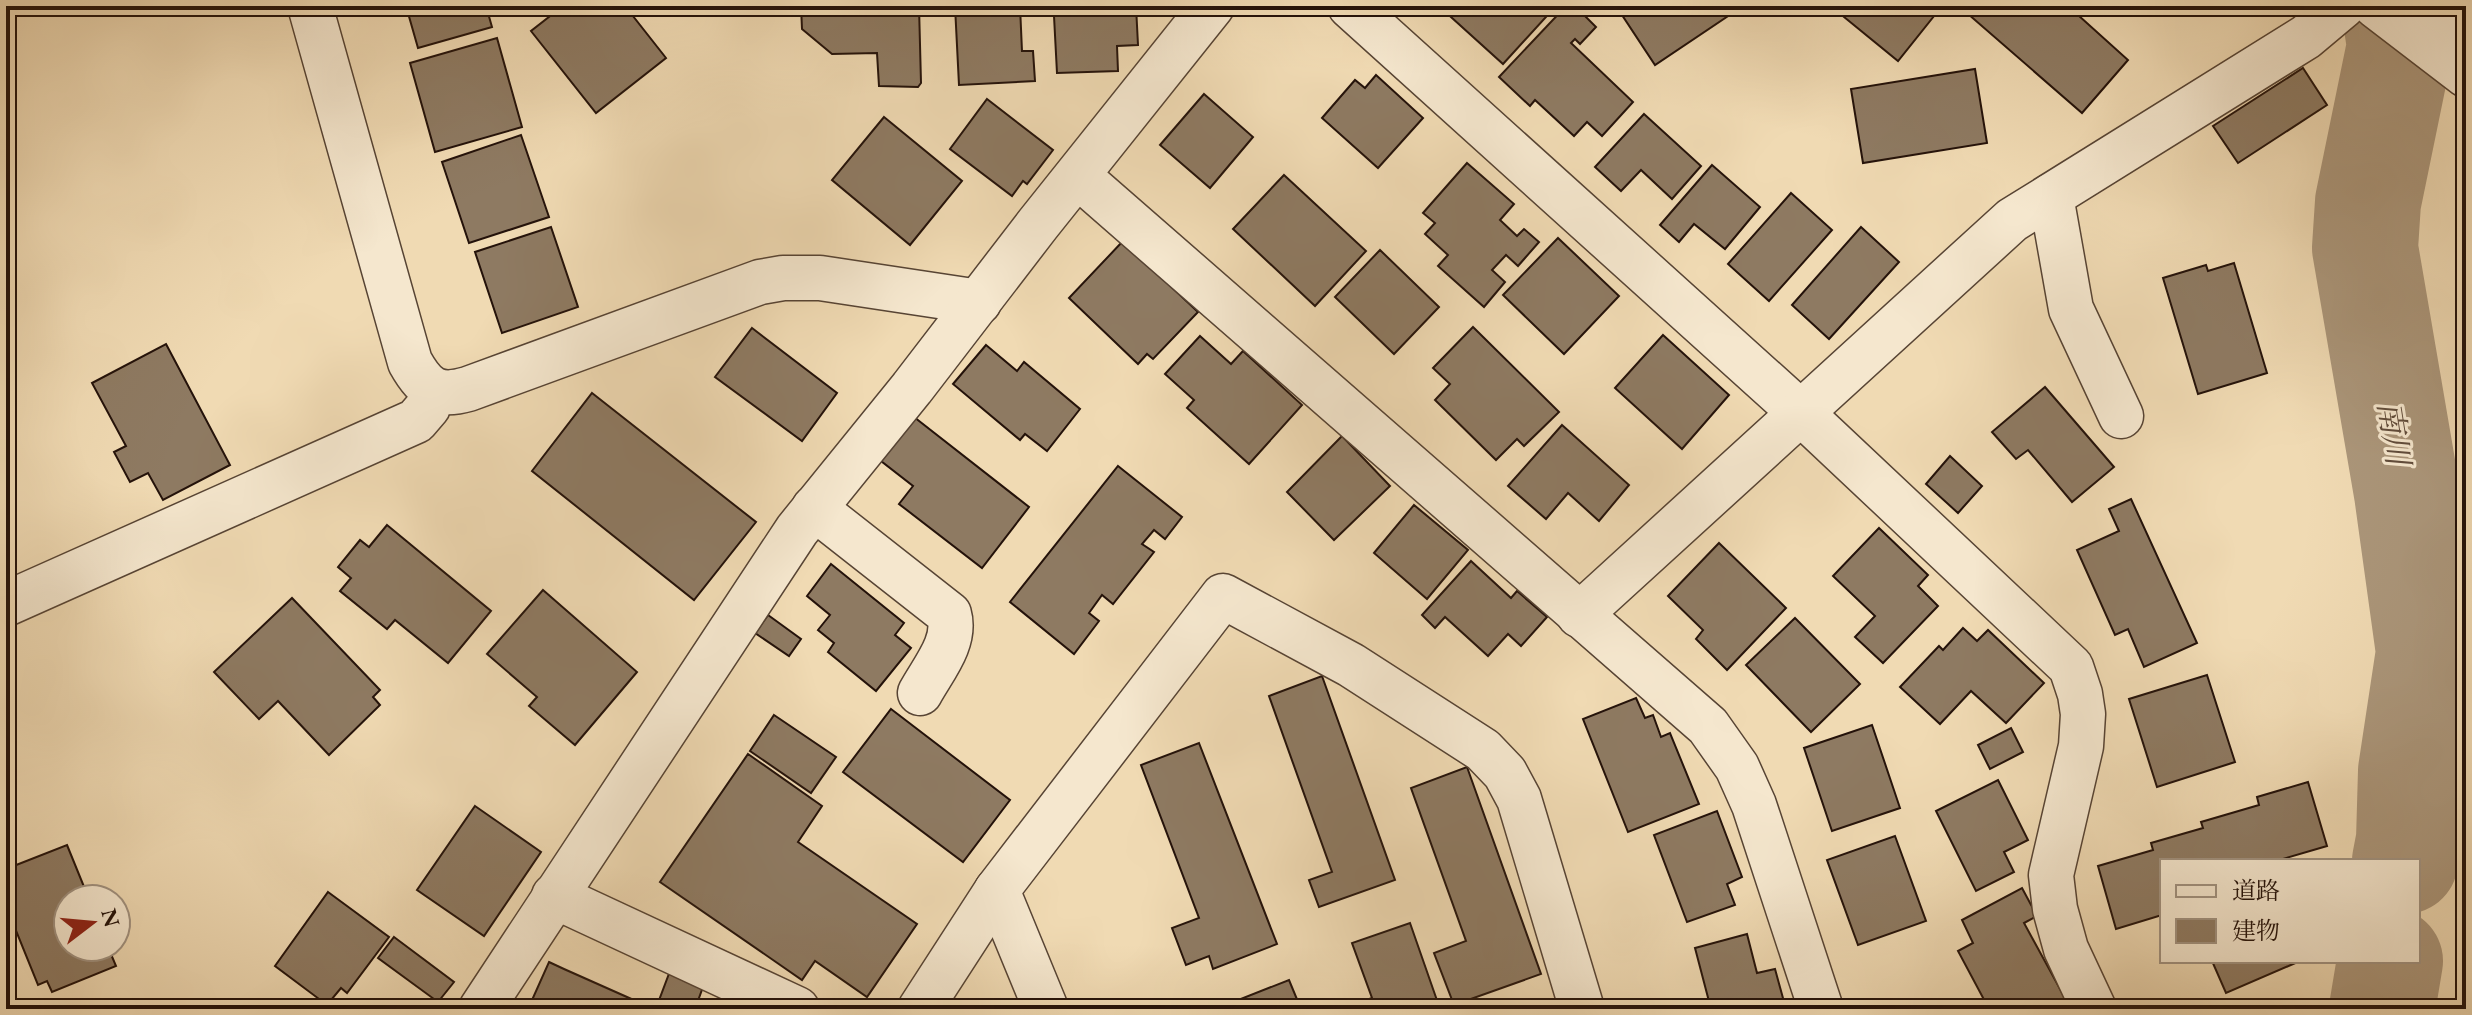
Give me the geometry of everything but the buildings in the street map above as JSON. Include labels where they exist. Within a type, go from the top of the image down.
[{"type":"street","points":[[310,6],[410,362],[432,390],[455,393],[468,389],[760,282],[783,278],[820,278],[979,302]]},
{"type":"street","points":[[481,1009],[797,530],[1212,6]]},
{"type":"street","points":[[1350,6],[1801,413],[2071,667],[2082,704],[2081,746],[2051,875],[2055,909],[2066,949],[2094,1009]]},
{"type":"street","points":[[1579,615],[2012,220],[2306,37],[2343,6]]},
{"type":"street","points":[[2376,6],[2442,55],[2452,6]]},
{"type":"street","points":[[1078,176],[1708,726],[1737,767],[1754,805],[1821,1009]]},
{"type":"street","points":[[2051,196],[2071,309],[2121,416]]},
{"type":"street","points":[[6,604],[416,421],[428,407],[432,390]]},
{"type":"street","points":[[814,508],[949,614],[952,636],[920,693]]},
{"type":"street","points":[[920,1009],[997,890],[1223,596],[1351,665],[1483,750],[1505,773],[1519,799],[1582,1009]]},
{"type":"street","points":[[997,890],[1046,1009]]},
{"type":"street","points":[[554,896],[797,1009]]},
{"type":"waterway","name":"南川","points":[[2394,6],[2400,46],[2368,202],[2365,248],[2407,493],[2429,652],[2411,771],[2409,840],[2405,859]]},
{"type":"waterway","name":"南川","points":[[2382,1009],[2390,963]]}]
